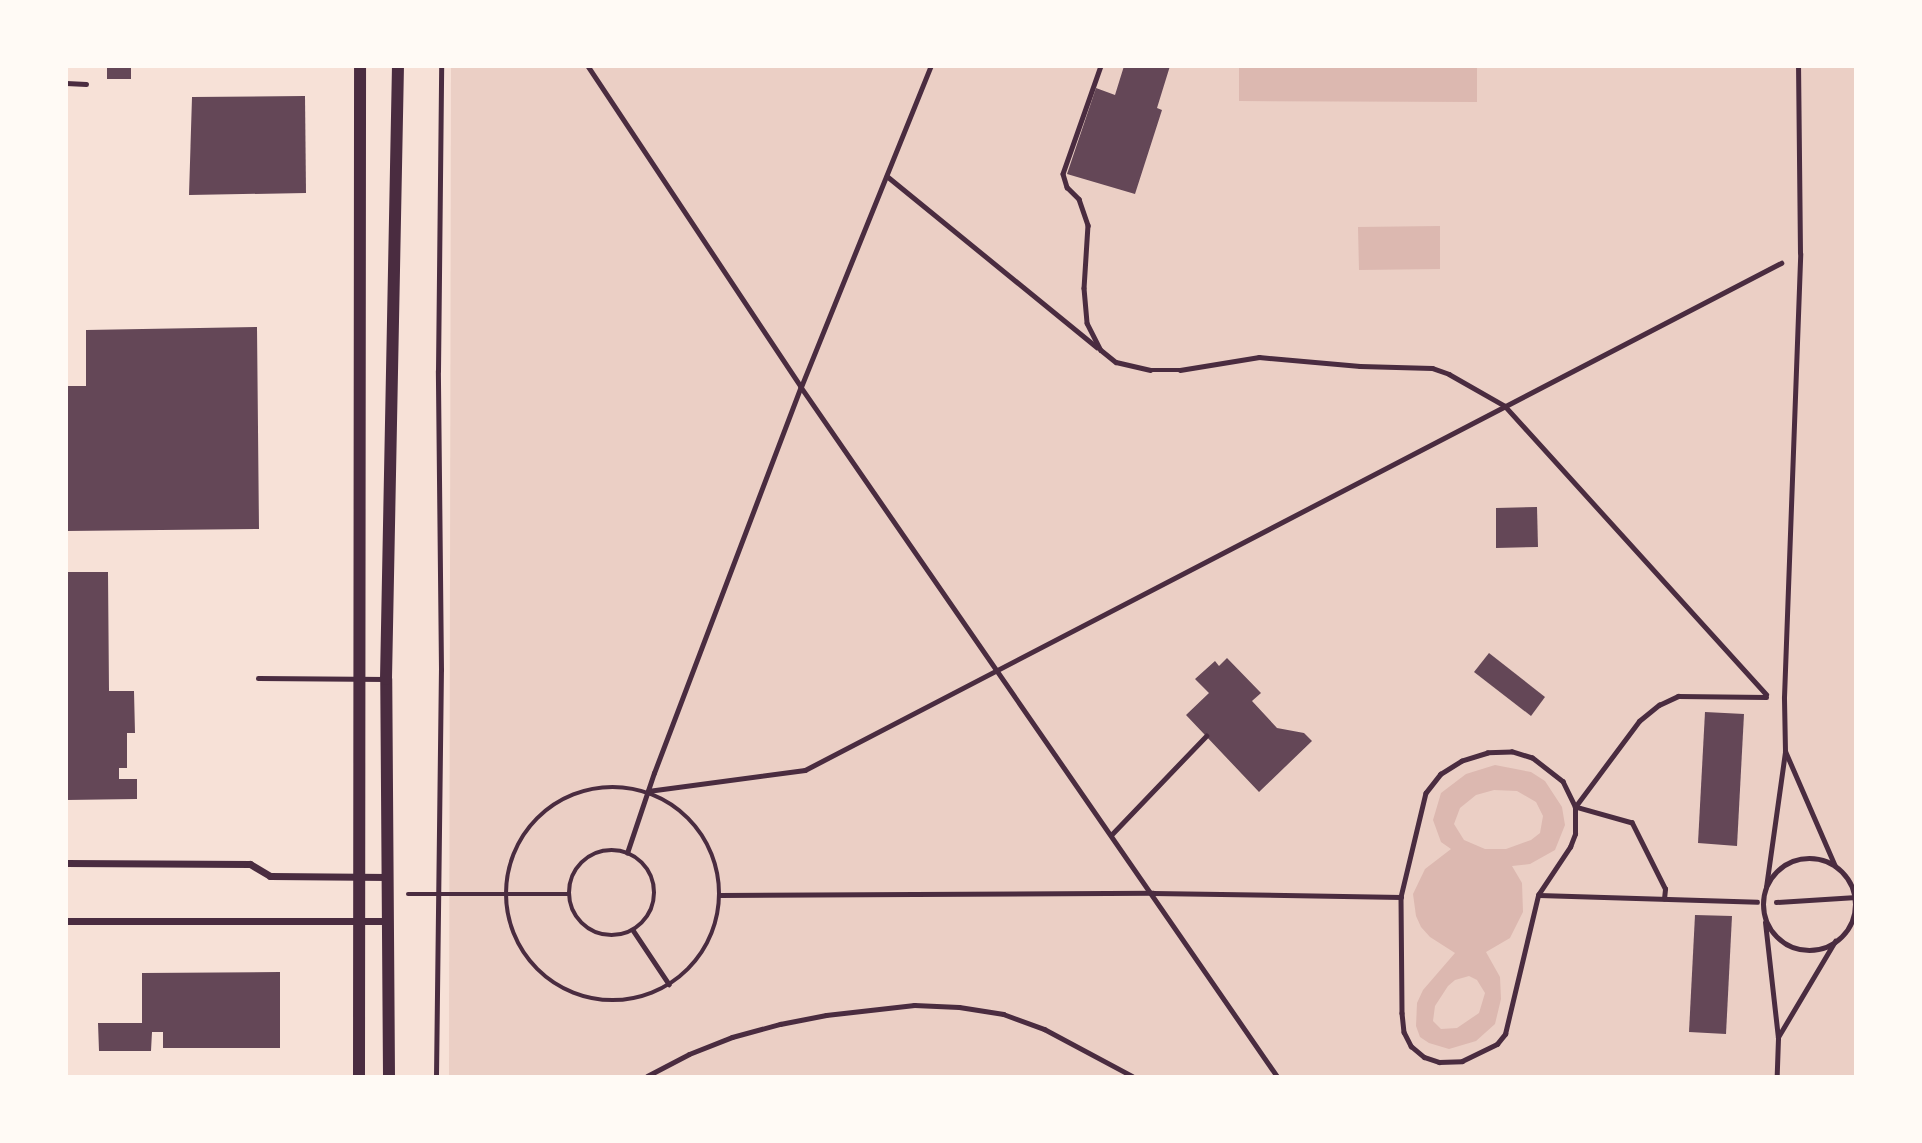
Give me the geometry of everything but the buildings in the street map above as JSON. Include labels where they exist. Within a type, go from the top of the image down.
[{"type":"street","points":[[359,1076],[360,66]]},
{"type":"street","points":[[389,1076],[390,921],[386,679],[398,66]]},
{"type":"street","points":[[66,863],[250,864],[270,876],[389,877]]},
{"type":"street","points":[[66,921],[390,921]]},
{"type":"lane","points":[[1777,1076],[1778,1038],[1763,902],[1785,751],[1784,697],[1800,253],[1798,66]]},
{"type":"lane","points":[[66,83],[86,84]]},
{"type":"lane","points":[[258,678],[386,679]]},
{"type":"lane","points":[[1778,1038],[1835,941],[1851,922],[1855,897],[1851,885],[1835,866],[1785,751]]},
{"type":"lane","points":[[1766,887],[1773,875],[1795,860],[1823,860],[1835,866]]},
{"type":"lane","points":[[1765,918],[1782,941],[1794,947],[1809,950],[1835,941]]},
{"type":"lane","points":[[647,1076],[689,1054],[768,1027],[826,1014],[914,1005],[960,1006],[1003,1014],[1044,1029],[1132,1076]]},
{"type":"path","points":[[436,1076],[441,670],[438,371],[441,66]]},
{"type":"path","points":[[588,66],[801,387],[1277,1076]]},
{"type":"path","points":[[627,853],[801,387],[931,66]]},
{"type":"path","points":[[1101,66],[1063,174],[1067,187],[1079,199],[1088,225],[1084,288],[1087,323],[1101,350]]},
{"type":"path","points":[[887,176],[1116,362],[1150,370],[1181,370],[1259,356],[1360,366],[1432,368],[1449,374],[1505,406],[1769,697]]},
{"type":"path","points":[[648,792],[805,770],[1800,253]]},
{"type":"path","points":[[1575,807],[1625,737],[1659,705],[1678,696],[1700,694],[1784,697]]},
{"type":"path","points":[[1112,834],[1206,736]]},
{"type":"path","points":[[1512,752],[1532,758],[1563,782],[1575,807],[1575,834],[1570,847],[1538,895],[1505,1034],[1497,1044],[1462,1061],[1439,1062],[1424,1057],[1411,1046],[1404,1032],[1401,897],[1426,793],[1441,774],[1462,761],[1488,753],[1512,752]]},
{"type":"path","points":[[612,786],[648,792],[680,808],[704,836],[718,869],[720,905],[710,940],[689,970],[661,990],[627,1000],[593,999],[559,988],[532,966],[513,937],[505,895],[507,868],[521,836],[544,810],[576,792],[612,786]]},
{"type":"path","points":[[1575,807],[1632,823],[1665,889],[1664,899]]},
{"type":"path","points":[[609,850],[627,853],[645,866],[655,890],[649,917],[633,930],[610,936],[596,933],[583,926],[573,914],[569,894],[575,870],[584,860],[609,850]]},
{"type":"path","points":[[720,895],[1153,893],[1401,897]]},
{"type":"path","points":[[389,894],[569,894]]},
{"type":"path","points":[[1538,895],[1763,902],[1855,897]]},
{"type":"path","points":[[633,930],[668,984]]},
{"type":"shaded area","points":[[451,67],[1855,67],[1855,1076],[449,1076]]},
{"type":"shaded area","points":[[1239,67],[1477,67],[1477,102],[1239,101]]},
{"type":"shaded area","points":[[1440,226],[1440,269],[1359,270],[1358,227]]},
{"type":"shaded area","points":[[1495,765],[1531,772],[1545,781],[1562,807],[1565,825],[1555,850],[1530,864],[1512,866],[1522,883],[1523,912],[1510,938],[1486,952],[1500,977],[1501,999],[1495,1024],[1476,1041],[1449,1049],[1429,1043],[1420,1037],[1416,1026],[1417,1003],[1423,990],[1455,953],[1430,937],[1421,927],[1416,916],[1413,894],[1425,869],[1451,849],[1441,842],[1433,820],[1441,793],[1466,774]],"holes":[[[1494,790],[1517,791],[1536,802],[1543,816],[1540,833],[1531,840],[1506,849],[1485,849],[1464,840],[1454,824],[1460,808],[1476,795]],[[1469,976],[1477,980],[1485,993],[1479,1013],[1457,1028],[1441,1029],[1433,1021],[1435,1006],[1448,986],[1455,980]]]}]
